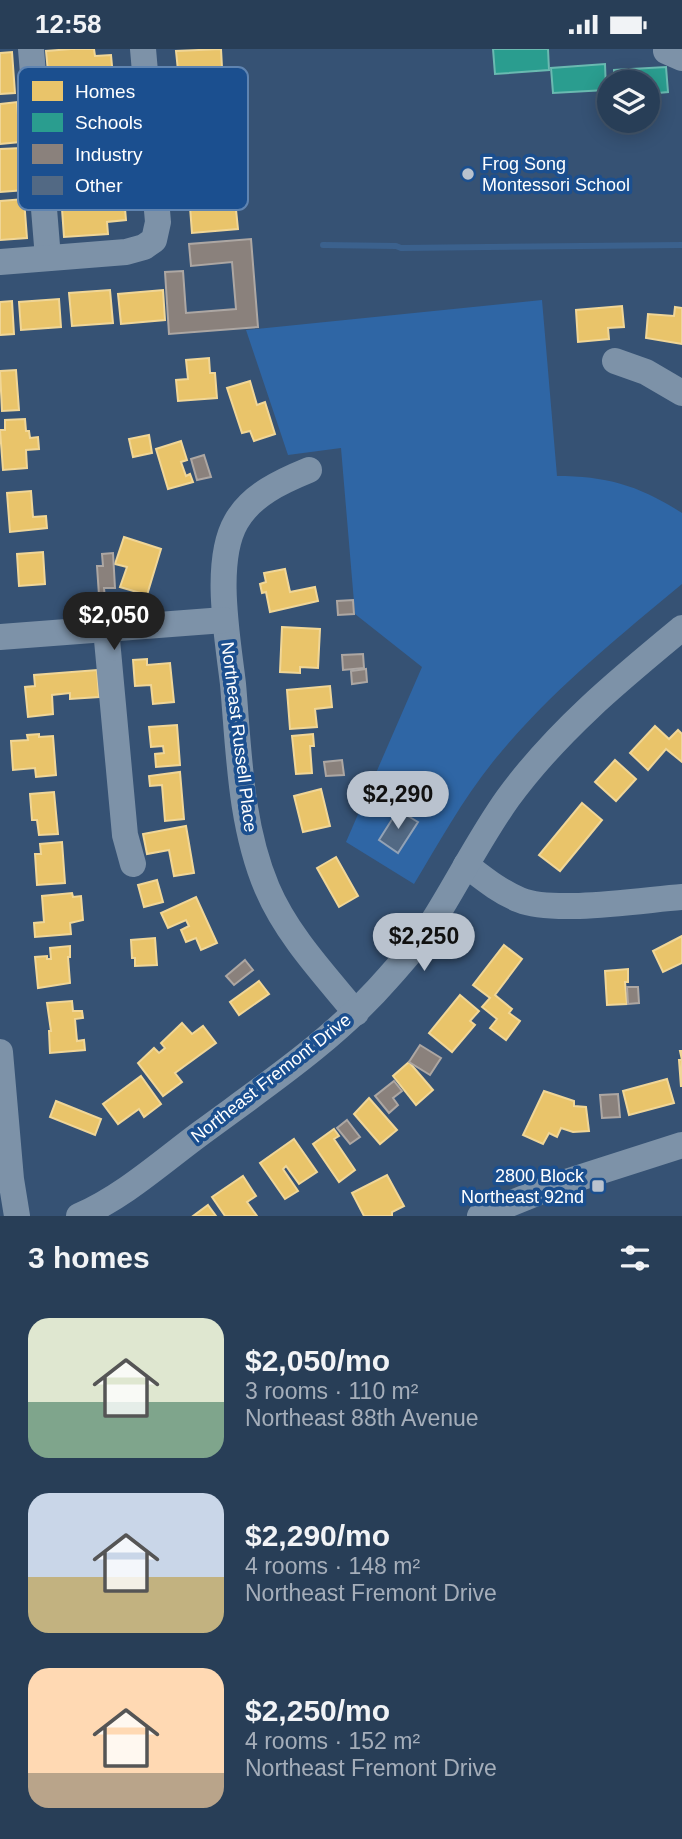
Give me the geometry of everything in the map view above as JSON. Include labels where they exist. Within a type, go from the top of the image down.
[{"type":"street","points":[[31,49],[32,67]]},
{"type":"street","points":[[143,49],[145,67]]},
{"type":"street","points":[[44,210],[48,258]]},
{"type":"street","points":[[0,263],[126,252],[144,247],[154,240],[158,222],[157,210]]},
{"type":"street","points":[[615,361],[646,372],[682,393]]},
{"type":"street","name":"Northeast Russell Place","points":[[309,470],[270,489],[237,520],[228,547],[224,620],[242,790],[259,866],[276,906],[293,934],[356,1013]]},
{"type":"street","points":[[0,637],[224,620]]},
{"type":"street","name":"Northeast Fremont Drive","points":[[79,1216],[103,1204],[190,1141],[314,1049],[356,1013],[389,978],[426,931],[508,799],[530,769],[573,722],[682,628]]},
{"type":"street","points":[[106,629],[125,835],[133,864]]},
{"type":"street","points":[[466,865],[508,894],[534,904],[565,906],[682,897]]},
{"type":"street","points":[[0,1052],[11,1179],[17,1216]]},
{"type":"street","points":[[480,1216],[554,1186],[682,1145]]},
{"type":"shaded area","points":[[542,300],[557,476],[592,478],[622,484],[652,496],[682,513],[682,584],[584,667],[517,734],[473,788],[414,884],[346,842],[422,667],[355,614],[341,448],[288,455],[246,330]]},
{"type":"building: Homes","points":[[94,49],[95,56],[111,55],[112,67],[48,67],[46,51]]},
{"type":"building: Homes","points":[[221,49],[222,67],[178,67],[176,51]]},
{"type":"building: Homes","points":[[12,52],[15,93],[0,94],[0,53]]},
{"type":"building: Homes","points":[[17,102],[18,142],[0,144],[0,104]]},
{"type":"building: Homes","points":[[18,148],[18,191],[0,192],[0,149]]},
{"type":"building: Homes","points":[[18,200],[18,210],[25,210],[27,238],[0,240],[0,201]]},
{"type":"building: Homes","points":[[62,210],[125,210],[126,220],[107,222],[108,234],[64,237]]},
{"type":"building: Homes","points":[[190,210],[236,210],[238,229],[192,233]]},
{"type":"building: Homes","points":[[110,290],[113,323],[72,326],[69,293]]},
{"type":"building: Homes","points":[[163,290],[165,320],[121,324],[118,294]]},
{"type":"building: Homes","points":[[59,299],[61,327],[21,330],[19,302]]},
{"type":"building: Homes","points":[[12,301],[14,334],[0,335],[0,302]]},
{"type":"building: Homes","points":[[622,306],[624,327],[608,328],[609,339],[578,342],[576,310]]},
{"type":"building: Homes","points":[[675,307],[682,308],[682,344],[646,338],[648,314],[674,316]]},
{"type":"building: Homes","points":[[209,358],[210,373],[215,373],[217,398],[178,401],[176,380],[188,379],[186,360]]},
{"type":"building: Homes","points":[[16,370],[19,410],[2,411],[0,371]]},
{"type":"building: Homes","points":[[250,381],[257,405],[265,402],[275,434],[254,441],[250,431],[242,433],[227,388]]},
{"type":"building: Homes","points":[[25,419],[30,438],[38,437],[39,449],[26,450],[27,468],[3,470],[0,430],[5,430],[5,420]]},
{"type":"building: Homes","points":[[149,435],[152,453],[133,457],[129,439]]},
{"type":"building: Homes","points":[[181,441],[187,460],[181,462],[186,476],[190,474],[193,482],[168,489],[156,449]]},
{"type":"building: Homes","points":[[31,491],[33,517],[46,516],[47,528],[10,532],[7,493]]},
{"type":"building: Homes","points":[[124,537],[161,549],[147,595],[120,587],[127,567],[115,564]]},
{"type":"building: Homes","points":[[43,552],[45,584],[19,586],[17,554]]},
{"type":"building: Homes","points":[[285,569],[290,592],[315,587],[318,601],[270,612],[266,592],[262,593],[260,584],[266,582],[264,573]]},
{"type":"building: Homes","points":[[282,627],[320,629],[318,668],[300,667],[300,673],[280,672]]},
{"type":"building: Homes","points":[[147,659],[147,665],[170,663],[174,702],[153,704],[151,685],[135,686],[133,660]]},
{"type":"building: Homes","points":[[97,670],[99,697],[70,699],[70,693],[52,695],[53,714],[28,717],[25,687],[35,686],[34,675]]},
{"type":"building: Homes","points":[[330,686],[332,707],[315,709],[317,727],[290,729],[287,690]]},
{"type":"building: Homes","points":[[177,725],[180,765],[156,767],[155,754],[164,753],[163,746],[151,747],[149,727]]},
{"type":"building: Homes","points":[[655,726],[669,739],[678,730],[682,734],[682,762],[666,749],[648,770],[630,753]]},
{"type":"building: Homes","points":[[39,734],[39,737],[53,736],[56,775],[36,777],[35,768],[13,770],[11,741],[28,740],[27,735]]},
{"type":"building: Homes","points":[[313,734],[314,746],[310,746],[312,773],[296,774],[292,736]]},
{"type":"building: Homes","points":[[615,760],[636,779],[616,801],[595,782]]},
{"type":"building: Homes","points":[[180,772],[184,819],[165,821],[162,785],[150,786],[149,776]]},
{"type":"building: Homes","points":[[321,789],[330,826],[303,832],[294,796]]},
{"type":"building: Homes","points":[[54,792],[58,834],[39,835],[37,820],[32,820],[30,794]]},
{"type":"building: Homes","points":[[582,803],[602,820],[560,871],[539,855]]},
{"type":"building: Homes","points":[[186,826],[194,873],[174,876],[169,850],[147,854],[143,834]]},
{"type":"building: Homes","points":[[62,842],[65,883],[37,885],[35,854],[41,854],[40,844]]},
{"type":"building: Homes","points":[[336,857],[358,896],[339,907],[317,868]]},
{"type":"building: Homes","points":[[157,880],[163,902],[144,907],[138,885]]},
{"type":"building: Homes","points":[[72,893],[73,897],[81,896],[83,920],[70,923],[71,934],[35,937],[34,923],[44,922],[42,896]]},
{"type":"building: Homes","points":[[196,897],[217,943],[201,950],[196,938],[186,942],[181,930],[189,926],[186,920],[168,928],[161,913]]},
{"type":"building: Homes","points":[[682,936],[682,963],[663,972],[653,951]]},
{"type":"building: Homes","points":[[155,938],[157,965],[135,966],[131,940]]},
{"type":"building: Homes","points":[[504,945],[522,959],[495,995],[512,1009],[509,1013],[520,1021],[506,1040],[490,1028],[497,1019],[482,1007],[490,998],[473,985]]},
{"type":"building: Homes","points":[[70,946],[70,983],[38,988],[35,957],[47,956],[47,959],[51,959],[50,948]]},
{"type":"building: Homes","points":[[628,969],[628,982],[625,982],[627,1004],[607,1005],[605,971]]},
{"type":"building: Homes","points":[[259,981],[269,994],[239,1015],[230,1002]]},
{"type":"building: Homes","points":[[460,995],[479,1011],[470,1021],[475,1025],[452,1052],[429,1033]]},
{"type":"building: Homes","points":[[72,1001],[73,1011],[82,1011],[83,1018],[75,1019],[77,1041],[84,1040],[85,1050],[50,1053],[51,1031],[47,1003]]},
{"type":"building: Homes","points":[[182,1023],[192,1034],[203,1026],[216,1043],[175,1073],[182,1082],[163,1096],[138,1063],[154,1048],[159,1053],[165,1048],[161,1043]]},
{"type":"building: Homes","points":[[679,1060],[682,1060],[681,1087]]},
{"type":"building: Homes","points":[[409,1062],[433,1090],[416,1105],[393,1076]]},
{"type":"building: Homes","points":[[141,1076],[161,1104],[144,1117],[139,1109],[118,1124],[103,1104]]},
{"type":"building: Homes","points":[[667,1079],[674,1103],[629,1115],[623,1091]]},
{"type":"building: Homes","points":[[544,1091],[574,1101],[574,1106],[586,1107],[589,1131],[573,1132],[561,1128],[557,1137],[549,1133],[543,1144],[523,1135]]},
{"type":"building: Homes","points":[[369,1098],[397,1130],[380,1144],[354,1114]]},
{"type":"building: Homes","points":[[56,1101],[101,1119],[95,1135],[50,1117]]},
{"type":"building: Homes","points":[[334,1129],[339,1136],[334,1139],[355,1170],[339,1182],[313,1144]]},
{"type":"building: Homes","points":[[294,1139],[317,1172],[299,1184],[286,1166],[283,1169],[298,1191],[285,1199],[260,1163]]},
{"type":"building: Homes","points":[[387,1175],[404,1206],[392,1212],[392,1216],[364,1216],[352,1193]]},
{"type":"building: Homes","points":[[243,1176],[256,1196],[247,1202],[257,1216],[225,1216],[212,1197]]},
{"type":"building: Homes","points":[[208,1205],[216,1216],[193,1216]]},
{"type":"building: Schools","points":[[493,49],[548,49],[549,70],[495,74]]},
{"type":"building: Schools","points":[[605,64],[605,70],[597,70],[597,91],[553,93],[551,68]]},
{"type":"building: Schools","points":[[666,67],[668,92],[660,93],[660,70],[614,70]]},
{"type":"building: Industry","points":[[251,239],[258,327],[169,334],[165,272],[183,271],[186,313],[236,309],[232,262],[191,266],[189,244]]},
{"type":"building: Industry","points":[[204,455],[211,477],[197,480],[191,459]]},
{"type":"building: Industry","points":[[113,553],[115,588],[104,588],[106,609],[100,610],[97,566],[103,566],[102,554]]},
{"type":"building: Industry","points":[[353,600],[354,614],[338,615],[337,601]]},
{"type":"building: Industry","points":[[363,654],[364,668],[343,670],[342,655]]},
{"type":"building: Industry","points":[[366,669],[367,682],[352,684],[351,671]]},
{"type":"building: Industry","points":[[342,760],[344,775],[326,776],[324,762]]},
{"type":"building: Industry","points":[[245,960],[253,970],[234,985],[226,976]]},
{"type":"building: Industry","points":[[627,987],[638,987],[639,1003],[628,1004]]},
{"type":"building: Industry","points":[[420,1045],[441,1058],[430,1075],[409,1062]]},
{"type":"building: Industry","points":[[394,1081],[402,1091],[393,1098],[398,1105],[389,1113],[375,1096]]},
{"type":"building: Industry","points":[[618,1094],[620,1117],[602,1118],[600,1095]]},
{"type":"building: Industry","points":[[347,1120],[360,1137],[350,1144],[337,1128]]},
{"type":"building: Other","points":[[398,810],[418,822],[398,853],[379,840]]},
{"type":"waterway","points":[[323,245],[401,248],[682,245]]},
{"type":"place","name":"Frog Song Montessori School","points":[[468,174]]},
{"type":"place","name":"2800 Block Northeast 92nd","points":[[598,1186]]}]
